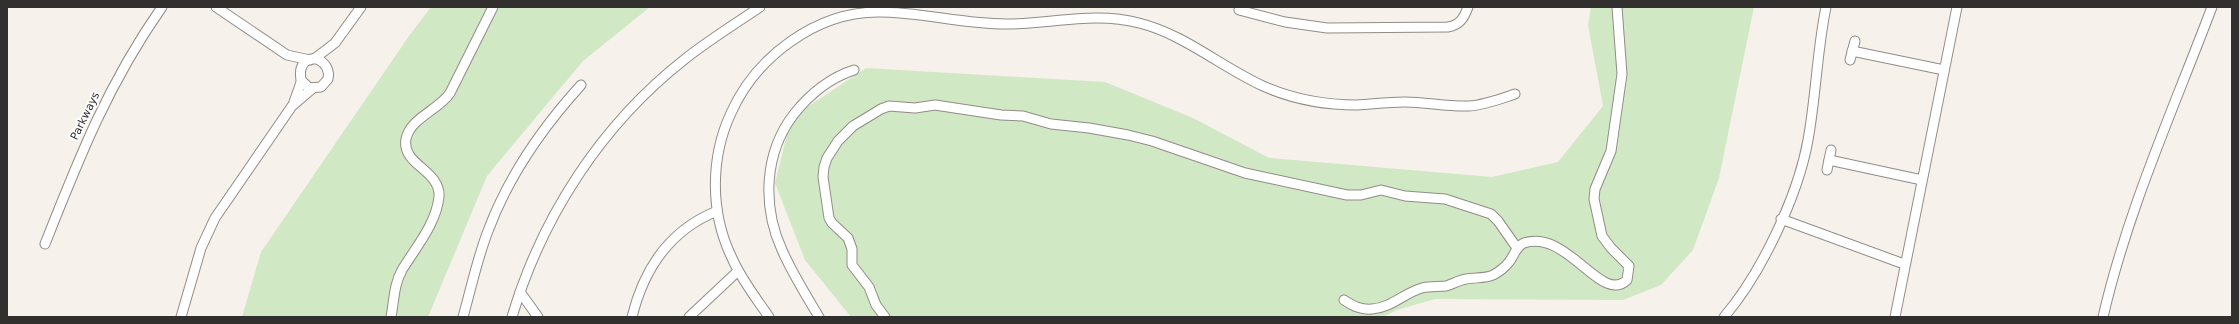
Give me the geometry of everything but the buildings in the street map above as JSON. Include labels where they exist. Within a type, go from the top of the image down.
[{"type":"street","name":"Parkways","points":[[45,244],[71,176],[98,115],[129,58],[162,7]]},
{"type":"street","points":[[216,7],[287,55],[324,62],[328,67]]},
{"type":"street","points":[[292,106],[303,64],[335,43],[361,7]]},
{"type":"street","points":[[391,317],[398,280],[423,239],[439,197],[437,184],[434,178],[412,158],[406,146],[406,139],[408,133],[417,122],[441,104],[450,93],[493,7]]},
{"type":"street","points":[[512,317],[520,292],[539,246],[557,209],[579,174],[603,141],[635,104],[668,73],[702,46],[760,7]]},
{"type":"street","points":[[1086,7],[1086,17]]},
{"type":"street","points":[[1239,10],[1315,27],[1393,28],[1455,26],[1462,21],[1468,7]]},
{"type":"street","points":[[1344,300],[1353,306],[1362,309],[1380,308],[1422,288],[1445,286],[1466,279],[1488,277],[1508,263],[1518,248],[1524,243],[1536,242],[1560,248],[1596,277],[1611,285],[1620,285],[1629,276],[1628,263],[1611,248],[1602,236],[1594,199],[1595,189],[1611,151],[1622,74],[1617,7]]},
{"type":"street","points":[[1724,317],[1751,281],[1794,189],[1805,153],[1811,124],[1818,50],[1826,7]]},
{"type":"street","points":[[1894,317],[1957,7]]},
{"type":"street","points":[[2103,317],[2118,259],[2140,191],[2212,7]]},
{"type":"street","points":[[769,317],[738,271],[723,236],[717,211],[715,182],[718,154],[725,127],[737,101],[753,77],[767,61],[783,47],[807,32],[847,16],[875,12],[991,24],[1033,23],[1086,17],[1125,20],[1151,26],[1175,36],[1232,70],[1265,87],[1282,94],[1312,101],[1349,105],[1404,102],[1470,106],[1492,102],[1515,94]]},
{"type":"street","points":[[1855,41],[1851,56],[1944,70]]},
{"type":"street","points":[[287,55],[306,86],[313,88],[321,87],[327,82],[329,75],[328,67],[335,43]]},
{"type":"street","points":[[819,317],[786,260],[777,238],[769,203],[770,168],[780,138],[798,109],[828,81],[854,70]]},
{"type":"street","points":[[463,317],[482,248],[500,204],[540,134],[581,85]]},
{"type":"street","points":[[181,317],[201,248],[215,218],[292,106],[313,88]]},
{"type":"street","points":[[884,317],[876,305],[869,287],[852,265],[852,249],[848,238],[832,223],[829,218],[824,178],[827,158],[838,141],[853,126],[881,109],[889,106],[915,108],[942,106],[1001,115],[1023,116],[1051,124],[1089,128],[1140,138],[1222,167],[1352,196],[1381,190],[1405,196],[1445,199],[1491,214],[1518,248]]},
{"type":"street","points":[[1827,170],[1830,155],[1922,180]]},
{"type":"street","points":[[632,317],[642,288],[665,247],[689,224],[717,211]]},
{"type":"street","points":[[1781,219],[1904,264]]},
{"type":"street","points":[[689,317],[738,271]]},
{"type":"street","points":[[520,292],[538,317]]},
{"type":"green space","points":[[431,7],[650,7],[583,61],[487,176],[428,317],[242,317],[261,252],[409,36]]},
{"type":"green space","points":[[1591,7],[1754,7],[1719,178],[1693,250],[1661,285],[1623,300],[1435,299],[1397,310],[1383,317],[851,317],[805,260],[775,183],[791,118],[866,68],[1105,82],[1193,118],[1269,158],[1492,177],[1558,162],[1603,106],[1588,25]]}]
